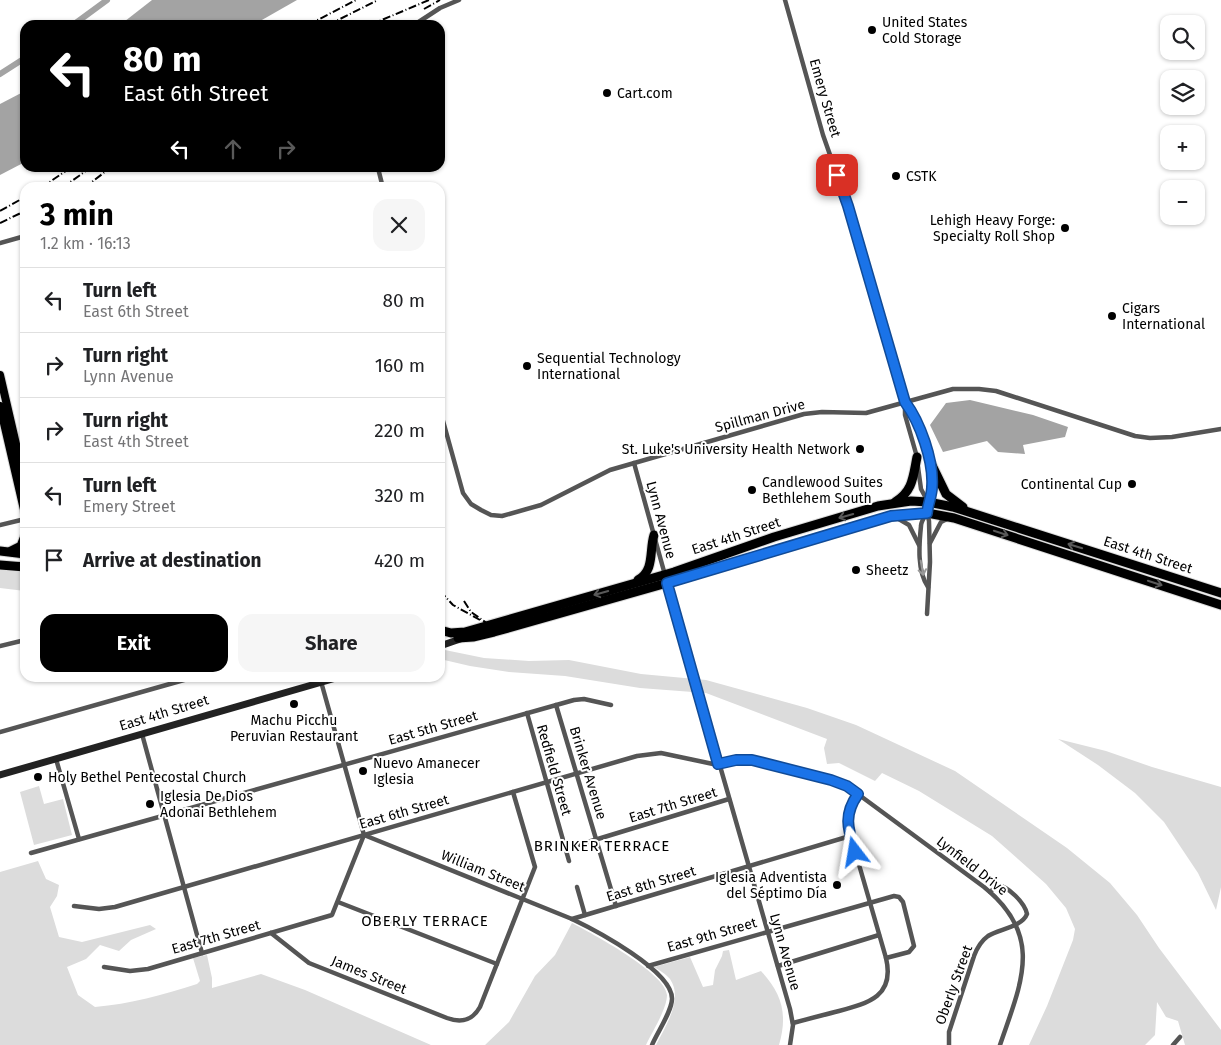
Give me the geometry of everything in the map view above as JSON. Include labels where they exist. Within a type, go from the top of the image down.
[{"type":"highway","points":[[893,503],[902,498],[909,490],[917,457]]},
{"type":"highway","points":[[930,459],[946,494],[953,501],[976,514]]},
{"type":"highway","name":"East 4th Street","points":[[468,634],[495,628],[630,585],[666,579],[774,537],[893,503],[904,502],[928,502],[947,505],[1221,593]]},
{"type":"highway","name":"East 4th Street","points":[[468,634],[482,627],[508,628],[666,579],[891,516],[927,513],[954,518],[1221,605]]},
{"type":"highway","points":[[630,585],[644,577],[648,571],[654,536]]},
{"type":"highway","points":[[10,552],[20,547]]},
{"type":"highway","points":[[0,551],[20,553]]},
{"type":"highway","points":[[0,565],[20,567]]},
{"type":"highway","points":[[445,631],[468,634]]},
{"type":"highway","points":[[445,637],[455,638],[468,634]]},
{"type":"main road","points":[[0,375],[20,461]]},
{"type":"main road","points":[[0,406],[20,492]]},
{"type":"main road","name":"East 4th Street","points":[[445,644],[468,634]]},
{"type":"main road","name":"East 4th Street","points":[[0,775],[314,682]]},
{"type":"street","points":[[422,20],[440,8],[459,0]]},
{"type":"street","name":"Emery Street","points":[[785,0],[905,402],[913,413],[930,459],[932,490],[927,513],[930,544],[927,614]]},
{"type":"street","points":[[0,243],[20,237]]},
{"type":"street","name":"Spillman Drive","points":[[445,427],[464,493],[471,504],[492,515],[502,516],[541,505],[610,470],[804,414],[822,412],[866,413],[953,389],[996,391],[1111,429],[1142,437],[1172,437],[1221,430]]},
{"type":"street","name":"Emery Street","points":[[905,402],[904,415],[917,457],[921,489],[928,502]]},
{"type":"street","name":"Lynn Avenue","points":[[634,463],[718,764],[790,1009],[792,1023],[790,1045]]},
{"type":"street","name":"Emery Street","points":[[927,513],[920,525],[919,546],[924,578],[928,587]]},
{"type":"street","points":[[891,516],[906,522],[919,546]]},
{"type":"street","points":[[930,544],[941,522],[954,518]]},
{"type":"street","points":[[0,525],[20,520]]},
{"type":"street","points":[[0,646],[20,641]]},
{"type":"street","points":[[0,732],[177,682]]},
{"type":"street","points":[[322,682],[364,835],[338,902],[497,964],[535,866],[513,792]]},
{"type":"street","name":"East 5th Street","points":[[30,853],[556,705],[582,699],[611,704]]},
{"type":"street","name":"Brinker Avenue","points":[[556,705],[616,906]]},
{"type":"street","name":"Redfield Street","points":[[527,713],[569,861]]},
{"type":"street","points":[[142,734],[202,953]]},
{"type":"street","name":"East 6th Street","points":[[74,906],[98,909],[110,908],[576,773],[649,754],[668,754],[718,764],[736,760],[752,760],[831,780],[857,793]]},
{"type":"street","points":[[56,759],[79,839]]},
{"type":"street","points":[[792,1023],[865,1004],[881,993],[886,984],[888,970],[886,958],[850,836],[849,810],[857,793]]},
{"type":"street","name":"Lynfield Drive","points":[[857,793],[990,892],[1006,908],[1015,924],[1022,946],[1023,975],[1000,1045]]},
{"type":"street","name":"East 7th Street","points":[[566,849],[729,799]]},
{"type":"street","name":"William Street","points":[[364,835],[572,919],[605,935],[648,966],[665,980],[672,997],[671,1005],[652,1045]]},
{"type":"street","name":"East 8th Street","points":[[572,919],[850,836]]},
{"type":"street","points":[[990,892],[997,885],[1001,885],[1024,906],[1026,917],[1015,924]]},
{"type":"street","points":[[576,888],[585,915]]},
{"type":"street","name":"East 9th Street","points":[[648,966],[894,896],[901,898],[904,905],[914,946],[909,952],[886,958]]},
{"type":"street","name":"East 7th Street","points":[[104,967],[142,970],[332,915],[338,902]]},
{"type":"street","name":"Oberly Street","points":[[949,1045],[950,1028],[976,951],[987,937],[1015,924]]},
{"type":"street","name":"James Street","points":[[272,933],[295,953],[315,966],[456,1021],[467,1020],[475,1015],[497,964]]},
{"type":"street","points":[[778,966],[879,936]]},
{"type":"street","points":[[1173,1045],[1180,1038]]},
{"type":"shaded area","points":[[152,0],[297,0],[262,20],[126,20]]},
{"type":"shaded area","points":[[20,94],[20,165],[0,175],[0,104]]},
{"type":"shaded area","points":[[970,400],[1033,415],[1068,427],[1065,437],[1023,445],[1025,454],[998,452],[987,441],[943,452],[930,425],[946,403]]},
{"type":"shaded area","points":[[0,569],[20,570],[20,590],[0,588]]},
{"type":"shaded area","points":[[445,650],[484,658],[529,661],[569,660],[641,674],[706,680],[807,708],[856,725],[955,771],[1067,848],[1110,883],[1137,915],[1159,948],[1221,1030],[1221,1045],[1185,1045],[1178,1021],[1166,1017],[1157,1002],[1155,1035],[1145,1045],[1029,1045],[1047,1006],[1073,940],[1075,929],[1066,908],[1046,884],[992,836],[919,791],[882,773],[875,781],[839,763],[827,764],[824,748],[827,739],[706,693],[640,688],[565,676],[509,672],[445,660]]},
{"type":"shaded area","points":[[1058,739],[1106,751],[1152,767],[1221,787],[1221,887],[1216,910],[1198,873],[1164,822],[1135,793],[1098,765]]},
{"type":"shaded area","points":[[39,786],[44,804],[63,799],[72,835],[34,845],[20,792]]},
{"type":"shaded area","points":[[38,861],[46,879],[59,885],[57,896],[50,907],[59,937],[82,942],[150,925],[156,929],[131,940],[119,951],[100,945],[86,959],[67,967],[78,995],[95,1007],[146,999],[197,984],[200,981],[193,958],[207,955],[212,988],[261,974],[305,990],[431,1045],[0,1045],[0,872]]},
{"type":"shaded area","points":[[572,923],[595,935],[642,965],[663,986],[667,995],[665,1007],[646,1045],[485,1045],[509,1022],[535,976],[555,955]]},
{"type":"shaded area","points":[[729,950],[736,980],[761,971],[774,988],[783,1014],[782,1034],[779,1045],[656,1045],[672,1013],[675,995],[670,979],[654,967],[690,957],[703,987],[713,985],[715,970],[723,951]]},
{"type":"waterway","points":[[80,20],[107,0]]},
{"type":"waterway","points":[[0,74],[20,61]]},
{"type":"railway","points":[[318,20],[356,0]]},
{"type":"railway","points":[[338,20],[378,0]]},
{"type":"railway","points":[[382,20],[429,0]]},
{"type":"railway","points":[[424,9],[440,0]]},
{"type":"railway","points":[[50,182],[64,172]]},
{"type":"railway","points":[[70,182],[84,172]]},
{"type":"railway","points":[[92,182],[105,172]]},
{"type":"railway","points":[[0,211],[20,200]]},
{"type":"railway","points":[[0,223],[20,213]]},
{"type":"railway","points":[[445,596],[453,605],[480,620]]},
{"type":"railway","points":[[464,601],[471,612],[488,624]]},
{"type":"place","name":"United States Cold Storage","points":[[872,30]]},
{"type":"place","name":"Cart.com","points":[[607,93]]},
{"type":"place","name":"CSTK","points":[[896,176]]},
{"type":"place","name":"Lehigh Heavy Forge: Specialty Roll Shop","points":[[1065,228]]},
{"type":"place","name":"Cigars International","points":[[1112,316]]},
{"type":"place","name":"Sequential Technology International","points":[[527,366]]},
{"type":"place","name":"St. Luke's University Health Network","points":[[860,449]]},
{"type":"place","name":"Continental Cup","points":[[1132,484]]},
{"type":"place","name":"Candlewood Suites Bethlehem South","points":[[752,490]]},
{"type":"place","name":"Sheetz","points":[[856,570]]},
{"type":"place","name":"Machu Picchu Peruvian Restaurant","points":[[294,704]]},
{"type":"place","name":"Nuevo Amanecer Iglesia","points":[[363,771]]},
{"type":"place","name":"Holy Bethel Pentecostal Church","points":[[38,777]]},
{"type":"place","name":"Iglesia De Dios Adonai Bethlehem","points":[[150,804]]},
{"type":"place","name":"Iglesia Adventista del Séptimo Día","points":[[837,885]]},
{"type":"district","name":"BRINKER TERRACE","points":[[602,846]]},
{"type":"district","name":"OBERLY TERRACE","points":[[425,921]]},
{"type":"route","points":[[837,175],[848,206],[905,402],[913,413],[929,458],[932,490],[927,513],[891,516],[667,583],[718,764],[736,760],[752,760],[839,782],[851,789],[858,794],[850,806],[848,817],[850,836],[855,852]]}]
